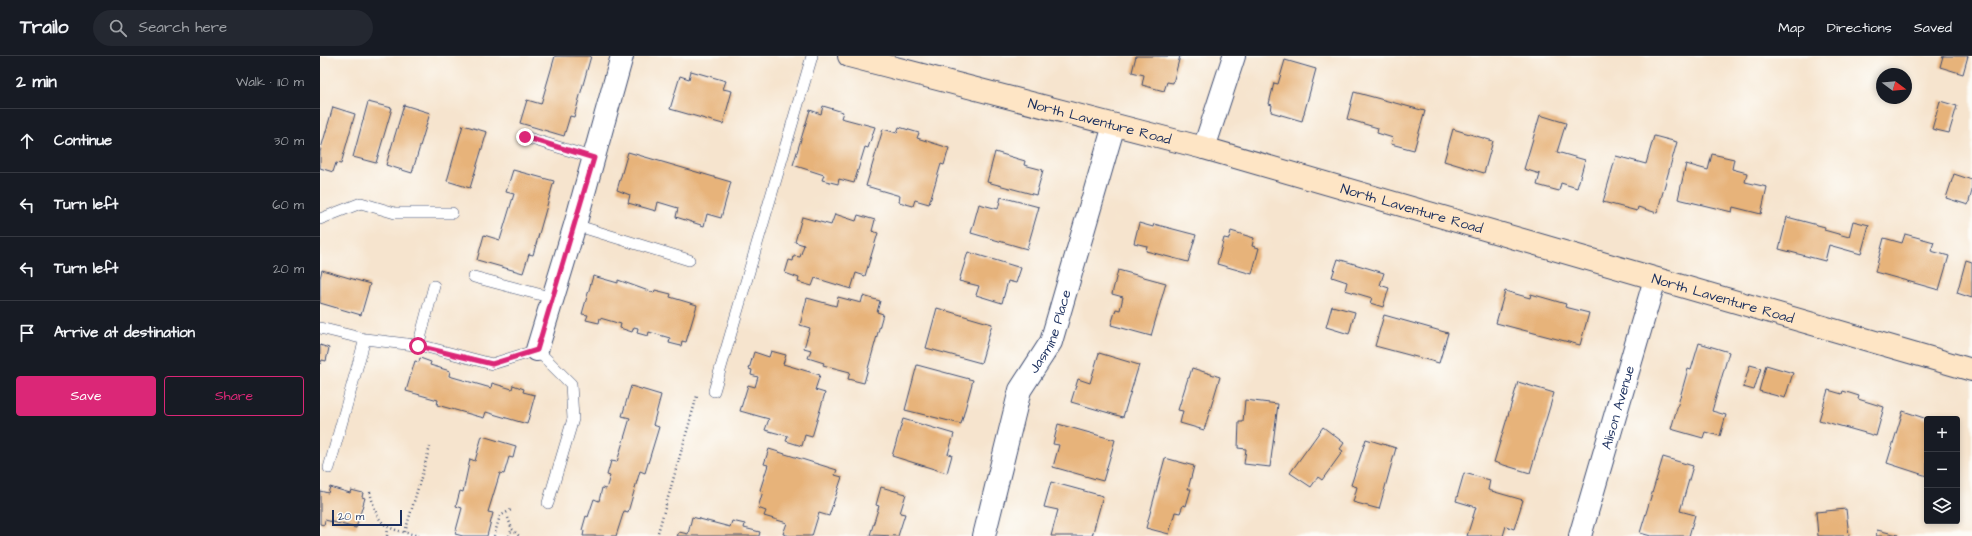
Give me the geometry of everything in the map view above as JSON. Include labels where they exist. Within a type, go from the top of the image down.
[{"type":"street","points":[[537,350],[575,225],[622,56]]},
{"type":"street","name":"North Laventure Road","points":[[849,56],[1204,148],[1972,370]]},
{"type":"street","points":[[1204,148],[1234,56]]},
{"type":"street","name":"Jasmine Place","points":[[984,536],[1020,390],[1051,342],[1114,125]]},
{"type":"street","name":"Alison Avenue","points":[[1580,536],[1655,279]]},
{"type":"lane","points":[[714,391],[812,56]]},
{"type":"lane","points":[[525,137],[594,158]]},
{"type":"lane","points":[[320,219],[361,203],[395,213],[452,213]]},
{"type":"lane","points":[[575,225],[689,260]]},
{"type":"lane","points":[[474,276],[552,298]]},
{"type":"lane","points":[[418,346],[434,286]]},
{"type":"lane","points":[[320,328],[365,339],[418,346],[492,364],[537,350],[572,384],[573,419],[548,502]]},
{"type":"lane","points":[[328,468],[365,339]]},
{"type":"path","points":[[405,532],[430,446]]},
{"type":"path","points":[[370,492],[379,519],[388,528],[419,536]]},
{"type":"path","points":[[494,536],[500,516],[511,510]]},
{"type":"path","points":[[508,518],[512,529],[518,536]]},
{"type":"path","points":[[387,536],[388,528]]},
{"type":"path","points":[[509,536],[512,529]]},
{"type":"building","points":[[555,56],[591,56],[574,117],[570,116],[564,136],[520,123],[527,100],[541,104]]},
{"type":"building","points":[[1136,56],[1180,56],[1173,83],[1167,82],[1164,91],[1142,85],[1144,75],[1132,72]]},
{"type":"building","points":[[1943,56],[1968,56],[1963,74],[1940,67]]},
{"type":"building","points":[[1285,60],[1316,69],[1302,121],[1271,112],[1272,105],[1269,104],[1274,83],[1278,84]]},
{"type":"building","points":[[691,71],[726,81],[723,89],[732,91],[723,124],[670,109],[680,76],[689,79]]},
{"type":"building","points":[[1354,92],[1425,111],[1414,150],[1391,144],[1393,138],[1377,133],[1378,128],[1347,119]]},
{"type":"building","points":[[1940,101],[1957,106],[1949,133],[1932,129]]},
{"type":"building","points":[[368,102],[392,108],[376,163],[353,157]]},
{"type":"building","points":[[404,105],[430,113],[412,173],[386,165]]},
{"type":"building","points":[[823,106],[843,112],[841,118],[875,127],[868,148],[865,147],[854,183],[839,179],[838,184],[822,180],[824,175],[793,165],[810,110],[821,114]]},
{"type":"building","points":[[333,107],[355,114],[341,164],[336,163],[333,172],[320,168],[320,152]]},
{"type":"building","points":[[1540,115],[1566,123],[1557,152],[1585,160],[1577,188],[1561,183],[1559,191],[1537,185],[1540,174],[1524,169]]},
{"type":"building","points":[[463,125],[487,132],[470,188],[447,181]]},
{"type":"building","points":[[899,127],[919,133],[917,138],[949,148],[944,165],[941,164],[929,204],[915,200],[913,206],[899,202],[900,196],[866,186],[883,129],[897,133]]},
{"type":"building","points":[[1453,129],[1493,141],[1484,173],[1444,161]]},
{"type":"building","points":[[1654,136],[1677,142],[1657,213],[1638,207],[1637,211],[1603,202],[1616,156],[1646,164]]},
{"type":"building","points":[[628,152],[731,182],[721,218],[707,214],[704,226],[676,217],[678,208],[658,202],[656,211],[628,203],[630,195],[617,190]]},
{"type":"building","points":[[995,152],[1025,161],[1024,165],[1043,170],[1036,195],[987,182]]},
{"type":"building","points":[[1712,154],[1734,159],[1732,169],[1747,173],[1745,182],[1767,187],[1761,214],[1733,207],[1732,212],[1678,199],[1686,164],[1708,170]]},
{"type":"building","points":[[513,170],[554,181],[533,255],[529,254],[523,273],[477,260],[484,235],[500,240],[514,194],[506,192]]},
{"type":"building","points":[[1954,174],[1972,180],[1972,191],[1968,205],[1946,198]]},
{"type":"building","points":[[1001,197],[1039,207],[1027,249],[971,233],[979,204],[998,209]]},
{"type":"building","points":[[835,214],[856,221],[858,215],[875,220],[872,231],[878,233],[865,276],[856,273],[851,289],[815,278],[812,286],[798,282],[799,278],[785,273],[789,260],[793,261],[794,256],[800,257],[804,245],[795,242],[802,217],[831,225]]},
{"type":"building","points":[[1787,217],[1825,227],[1824,230],[1849,237],[1853,221],[1869,225],[1861,254],[1829,245],[1825,261],[1779,249]]},
{"type":"building","points":[[1139,223],[1153,227],[1154,224],[1196,235],[1188,262],[1146,251],[1147,246],[1134,243]]},
{"type":"building","points":[[1231,231],[1254,238],[1252,246],[1259,248],[1252,274],[1217,264],[1224,238],[1229,239]]},
{"type":"building","points":[[1905,234],[1934,242],[1931,251],[1949,256],[1939,290],[1875,272],[1884,238],[1902,243]]},
{"type":"building","points":[[968,252],[1021,268],[1016,283],[1008,281],[1002,303],[976,295],[979,286],[959,281]]},
{"type":"building","points":[[1338,259],[1384,273],[1380,285],[1389,288],[1383,307],[1370,303],[1372,298],[1345,290],[1347,282],[1332,277]]},
{"type":"building","points":[[1966,260],[1972,262],[1972,298],[1957,293]]},
{"type":"building","points":[[322,270],[370,284],[361,315],[320,303],[320,278]]},
{"type":"building","points":[[1118,270],[1166,283],[1151,336],[1111,325],[1116,309],[1120,310],[1123,297],[1112,294]]},
{"type":"building","points":[[593,276],[618,283],[618,280],[654,293],[655,290],[671,294],[670,297],[697,305],[686,342],[682,341],[681,346],[669,343],[670,338],[649,332],[648,336],[637,333],[638,328],[634,327],[632,332],[620,328],[621,324],[600,318],[599,323],[586,320],[588,315],[582,314]]},
{"type":"building","points":[[1505,291],[1530,298],[1531,294],[1566,304],[1565,307],[1589,313],[1580,345],[1496,323]]},
{"type":"building","points":[[863,296],[880,301],[877,312],[883,314],[864,383],[848,379],[850,372],[823,365],[824,363],[808,358],[811,350],[804,348],[810,328],[800,325],[807,298],[836,306],[838,297],[861,303]]},
{"type":"building","points":[[1332,306],[1355,312],[1349,334],[1326,327]]},
{"type":"building","points":[[937,308],[992,324],[981,363],[926,348]]},
{"type":"building","points":[[1384,315],[1448,333],[1439,363],[1375,346]]},
{"type":"building","points":[[1699,343],[1729,352],[1712,411],[1726,415],[1720,436],[1705,432],[1703,438],[1671,429],[1688,369],[1691,370]]},
{"type":"building","points":[[320,345],[329,348],[326,361],[322,360],[320,364]]},
{"type":"building","points":[[771,351],[786,355],[783,364],[820,375],[815,390],[825,393],[812,437],[805,435],[802,446],[786,441],[788,436],[765,430],[769,419],[740,411],[748,385],[755,387],[758,377],[751,375],[752,370],[749,369],[754,352],[769,357]]},
{"type":"building","points":[[1099,353],[1139,365],[1123,417],[1071,402],[1078,379],[1090,383]]},
{"type":"building","points":[[420,358],[431,362],[430,365],[450,371],[449,376],[491,388],[492,383],[512,389],[513,385],[524,389],[523,392],[535,395],[527,424],[486,412],[484,418],[437,405],[438,400],[406,391],[415,361],[419,362]]},
{"type":"building","points":[[917,365],[973,380],[961,424],[905,410]]},
{"type":"building","points":[[1750,365],[1761,368],[1754,390],[1743,387]]},
{"type":"building","points":[[1766,365],[1793,373],[1785,398],[1759,391]]},
{"type":"building","points":[[1192,368],[1220,377],[1204,430],[1180,423],[1183,411],[1178,410]]},
{"type":"building","points":[[1518,382],[1554,393],[1530,473],[1494,462]]},
{"type":"building","points":[[631,386],[661,395],[653,425],[659,427],[645,473],[640,471],[628,512],[624,511],[616,536],[583,536],[584,531],[582,530],[586,516],[588,517],[594,499],[599,501],[602,488],[606,489],[610,476],[607,475],[611,461],[617,462],[630,418],[622,416]]},
{"type":"building","points":[[1828,390],[1842,394],[1843,391],[1859,396],[1858,399],[1884,407],[1876,436],[1819,420]]},
{"type":"building","points":[[1245,400],[1278,404],[1270,467],[1244,464],[1246,449],[1238,448],[1239,422],[1243,422]]},
{"type":"building","points":[[1903,411],[1924,418],[1924,475],[1887,463]]},
{"type":"building","points":[[903,419],[954,434],[948,454],[952,455],[947,473],[892,456]]},
{"type":"building","points":[[1058,424],[1115,440],[1103,481],[1053,467],[1059,445],[1053,444]]},
{"type":"building","points":[[1323,427],[1344,443],[1340,449],[1343,451],[1322,480],[1318,477],[1311,487],[1290,473]]},
{"type":"building","points":[[482,436],[516,446],[513,458],[509,457],[504,474],[500,473],[488,512],[493,513],[487,536],[463,536],[455,534],[462,508],[456,506],[460,491],[463,492],[470,459],[475,461]]},
{"type":"building","points":[[1366,439],[1396,448],[1379,509],[1353,502],[1357,487],[1351,485]]},
{"type":"building","points":[[769,449],[837,470],[835,475],[842,477],[829,516],[819,513],[812,536],[790,536],[783,534],[787,523],[764,516],[766,511],[758,508],[763,491],[760,490],[768,465],[764,464]]},
{"type":"building","points":[[1663,457],[1693,466],[1680,511],[1695,515],[1689,536],[1651,536],[1640,533]]},
{"type":"building","points":[[1165,458],[1194,466],[1188,489],[1191,489],[1186,506],[1183,505],[1180,513],[1175,512],[1169,534],[1146,528]]},
{"type":"building","points":[[1464,473],[1490,480],[1488,490],[1523,500],[1514,529],[1506,526],[1503,536],[1467,536],[1476,507],[1456,501]]},
{"type":"building","points":[[1051,482],[1103,496],[1092,536],[1051,536],[1058,510],[1044,507]]},
{"type":"building","points":[[330,487],[350,493],[351,490],[363,493],[362,497],[365,498],[356,528],[325,520],[324,525],[320,524],[320,491],[328,493]]},
{"type":"building","points":[[881,487],[906,494],[900,513],[905,514],[898,536],[870,535],[879,506],[876,505]]},
{"type":"building","points":[[1846,509],[1849,536],[1818,536],[1816,512]]},
{"type":"building","points":[[692,517],[730,527],[732,521],[745,524],[744,528],[760,532],[759,536],[677,536],[679,532],[688,534]]},
{"type":"building","points":[[1877,530],[1898,535],[1898,536],[1876,536]]},
{"type":"route","points":[[418,346],[492,364],[537,350],[594,158],[525,137]]}]
